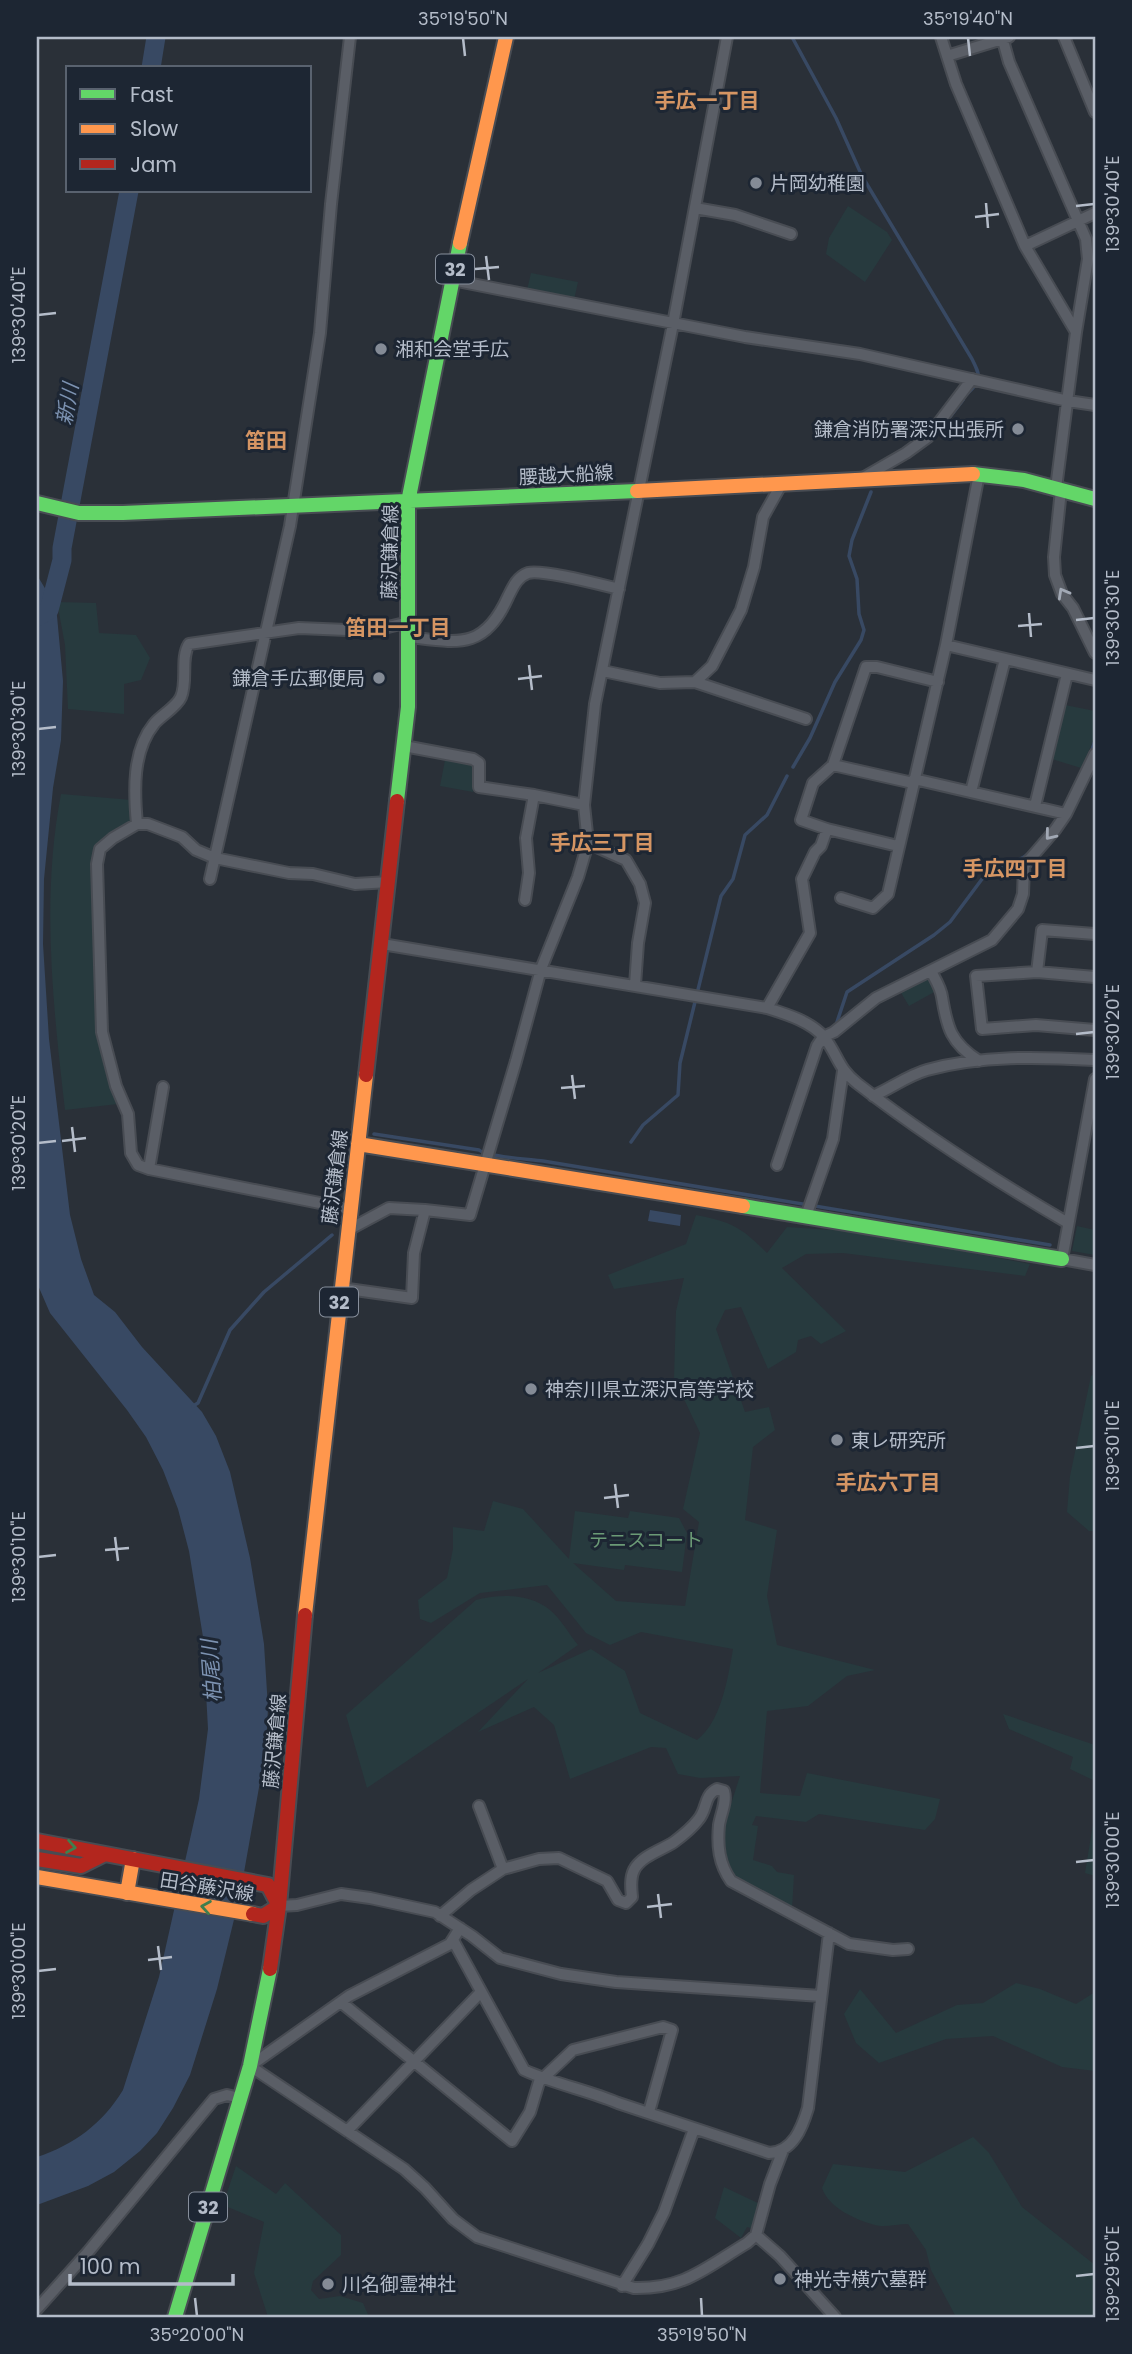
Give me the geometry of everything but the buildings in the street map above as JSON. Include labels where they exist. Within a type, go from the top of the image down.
[{"type":"main road","name":"藤沢鎌倉線","points":[[175,2317],[250,2066],[268,1984],[279,1906],[309,1572],[408,707],[408,502],[452,279],[506,37]]},
{"type":"main road","name":"腰越大船線","points":[[37,503],[79,513],[408,502],[979,474],[1011,477],[1095,499]]},
{"type":"main road","points":[[358,1144],[1062,1259]]},
{"type":"main road","name":"田谷藤沢線","points":[[37,1841],[176,1870],[268,1885],[279,1906],[263,1916],[37,1877]]},
{"type":"main road","points":[[72,1866],[88,1863],[105,1854]]},
{"type":"main road","points":[[37,1859],[72,1866],[111,1890]]},
{"type":"main road","points":[[127,1893],[133,1859]]},
{"type":"street","points":[[210,878],[290,526],[320,333],[350,37]]},
{"type":"street","points":[[348,1230],[389,1208],[470,1214],[541,969],[578,877],[588,843],[584,804],[595,704],[673,324],[727,37]]},
{"type":"street","points":[[942,37],[960,95],[1025,246],[1076,332]]},
{"type":"street","points":[[947,56],[1005,37],[1009,62],[1086,239],[1088,251],[1068,401],[1054,557],[1055,575],[1062,594],[1073,608],[1095,649]]},
{"type":"street","points":[[1064,37],[1095,113]]},
{"type":"street","points":[[695,208],[735,215],[791,234]]},
{"type":"street","points":[[1025,246],[1095,213]]},
{"type":"street","points":[[452,279],[673,324],[860,354],[1095,405]]},
{"type":"street","points":[[859,480],[928,437],[972,379]]},
{"type":"street","points":[[841,898],[873,908],[888,894],[938,682],[979,474]]},
{"type":"street","points":[[695,682],[712,666],[741,610],[754,567],[764,517],[782,483]]},
{"type":"street","points":[[137,824],[134,789],[145,739],[156,720],[178,703],[185,680],[185,649],[189,644],[299,628],[409,630],[450,642],[471,640],[497,618],[519,578],[533,572],[620,589]]},
{"type":"street","points":[[946,645],[1095,680]]},
{"type":"street","points":[[971,792],[1005,659]]},
{"type":"street","points":[[898,846],[801,820],[813,783],[833,765],[866,667],[877,667],[938,682]]},
{"type":"street","points":[[603,671],[660,683],[695,682],[806,719]]},
{"type":"street","points":[[1035,806],[1068,674]]},
{"type":"street","points":[[404,746],[473,759],[479,763],[479,787],[584,804]]},
{"type":"street","points":[[777,1165],[817,1046],[823,1037],[834,1032],[876,998],[992,940],[1018,909],[1023,894],[1024,866],[1066,814],[1095,754]]},
{"type":"street","points":[[833,765],[1066,814]]},
{"type":"street","points":[[525,900],[529,873],[526,838],[534,796]]},
{"type":"street","points":[[350,1209],[138,1165],[131,1153],[128,1114],[116,1086],[102,1032],[97,864],[100,849],[113,838],[137,824],[148,824],[182,837],[197,850],[215,858],[289,873],[313,874],[355,884],[389,882]]},
{"type":"street","points":[[767,1008],[810,933],[802,878],[821,846],[827,829]]},
{"type":"street","points":[[588,843],[626,860],[643,895],[645,903],[638,943],[635,985]]},
{"type":"street","points":[[1037,972],[1042,930],[1095,934]]},
{"type":"street","points":[[382,944],[767,1008],[810,1026],[823,1037],[842,1071],[873,1096],[1024,1197],[1068,1223]]},
{"type":"street","points":[[931,971],[942,995],[944,1017],[949,1031],[958,1046],[979,1061]]},
{"type":"street","points":[[1095,977],[1037,972],[976,976],[982,1029],[1036,1025],[1095,1030]]},
{"type":"street","points":[[873,1096],[926,1070],[979,1061],[1038,1057],[1095,1060]]},
{"type":"street","points":[[806,1216],[833,1139],[842,1071]]},
{"type":"street","points":[[1095,1079],[1090,1135],[1062,1259],[1095,1265]]},
{"type":"street","points":[[149,1169],[163,1087]]},
{"type":"street","points":[[341,1289],[412,1297],[414,1253],[425,1210]]},
{"type":"street","points":[[440,1916],[503,1869],[540,1859],[559,1858],[607,1881],[618,1900],[626,1903],[632,1897],[631,1882],[634,1870],[641,1861],[676,1841],[699,1820],[705,1802],[711,1792],[717,1789],[724,1791],[726,1797],[719,1825],[721,1867],[731,1881],[849,1944],[893,1950],[908,1949]]},
{"type":"street","points":[[479,1807],[503,1869]]},
{"type":"street","points":[[279,1906],[297,1905],[341,1894],[428,1910],[460,1928],[500,1958],[582,1979],[821,1996]]},
{"type":"street","points":[[460,1928],[453,1940],[372,1983],[250,2066],[404,2169],[453,2219],[477,2236],[622,2286],[658,2289],[677,2285],[756,2235],[783,2150],[801,2131],[808,2108],[830,1933]]},
{"type":"street","points":[[453,1940],[524,2070],[543,2079],[595,2093],[769,2153],[783,2150]]},
{"type":"street","points":[[347,2131],[480,1993]]},
{"type":"street","points":[[342,2003],[512,2141],[530,2112],[539,2082],[573,2050],[663,2027],[672,2030],[649,2112]]},
{"type":"street","points":[[47,2317],[37,2309],[88,2252],[214,2099],[227,2095],[240,2098]]},
{"type":"street","points":[[622,2286],[664,2212],[694,2129]]},
{"type":"street","points":[[756,2235],[780,2256],[835,2317]]},
{"type":"green space","points":[[848,206],[887,232],[892,240],[865,282],[826,254],[829,238]]},
{"type":"green space","points":[[531,273],[578,282],[574,300],[527,290]]},
{"type":"green space","points":[[57,602],[96,603],[99,633],[136,635],[150,658],[141,680],[124,684],[124,714],[68,709],[65,645]]},
{"type":"green space","points":[[1065,705],[1095,711],[1095,737],[1081,768],[1052,759]]},
{"type":"green space","points":[[446,755],[474,763],[476,773],[473,792],[440,786]]},
{"type":"green space","points":[[61,794],[132,800],[129,823],[97,848],[94,854],[96,1018],[101,1050],[118,1104],[65,1110],[53,992],[50,912],[55,833]]},
{"type":"green space","points":[[930,978],[936,991],[909,1006],[900,991]]},
{"type":"green space","name":"テニスコート","points":[[696,1215],[735,1227],[767,1253],[787,1227],[862,1232],[1030,1264],[1025,1276],[843,1253],[806,1254],[782,1268],[846,1331],[821,1344],[811,1336],[798,1340],[796,1352],[768,1369],[741,1307],[725,1310],[716,1329],[745,1412],[769,1407],[775,1430],[753,1447],[745,1520],[777,1530],[767,1596],[777,1645],[875,1670],[847,1676],[808,1706],[767,1711],[760,1793],[800,1796],[807,1773],[940,1799],[935,1819],[925,1830],[819,1814],[806,1822],[756,1816],[752,1825],[758,1826],[753,1860],[772,1866],[777,1872],[794,1875],[792,1909],[737,1879],[727,1866],[723,1829],[740,1776],[700,1778],[678,1774],[666,1748],[651,1747],[570,1779],[554,1725],[534,1707],[478,1732],[528,1679],[367,1788],[346,1715],[476,1600],[514,1596],[533,1600],[550,1610],[578,1645],[538,1673],[591,1649],[625,1671],[640,1713],[697,1740],[712,1722],[722,1699],[733,1649],[641,1632],[610,1645],[586,1633],[547,1585],[480,1593],[431,1623],[420,1619],[418,1600],[447,1578],[453,1549],[453,1527],[484,1531],[493,1501],[523,1509],[569,1559],[575,1511],[628,1518],[630,1511],[679,1518],[687,1533],[682,1572],[625,1565],[624,1570],[573,1563],[616,1601],[685,1606],[699,1522],[683,1509],[700,1433],[674,1378],[676,1311],[684,1278],[614,1289],[608,1275],[686,1244]]},
{"type":"green space","points":[[1077,1226],[1095,1230],[1095,1255],[1072,1251]]},
{"type":"green space","points":[[1095,1373],[1095,1531],[1089,1531],[1067,1512],[1070,1476],[1091,1376]]},
{"type":"green space","points":[[1003,1714],[1095,1745],[1095,1781],[1070,1769],[1073,1757],[1009,1729]]},
{"type":"green space","points":[[1095,1812],[1095,1876],[1085,1873]]},
{"type":"green space","points":[[1016,1983],[1040,1989],[1076,2004],[1095,1992],[1095,2071],[1062,2067],[993,2036],[946,2039],[879,2063],[856,2043],[844,2014],[860,1989],[896,2033],[957,2005],[983,2003]]},
{"type":"green space","points":[[973,2137],[989,2153],[1022,2207],[1095,2265],[1095,2317],[956,2317],[931,2270],[926,2250],[908,2224],[879,2226],[860,2220],[831,2202],[822,2188],[833,2164],[905,2172]]},
{"type":"green space","points":[[236,2166],[276,2194],[285,2183],[341,2235],[341,2255],[313,2281],[311,2290],[319,2299],[340,2296],[363,2303],[369,2317],[268,2317],[254,2273],[264,2222],[223,2205]]},
{"type":"green space","points":[[724,2187],[760,2204],[754,2229],[747,2227],[741,2238],[715,2218]]},
{"type":"water","name":"柏尾川","points":[[37,575],[52,600],[57,616],[63,681],[61,740],[53,788],[44,879],[43,944],[49,1039],[70,1215],[81,1259],[94,1295],[115,1312],[142,1347],[202,1412],[216,1436],[230,1472],[250,1558],[264,1644],[268,1708],[266,1748],[240,1895],[217,1989],[190,2075],[157,2133],[140,2151],[114,2172],[88,2186],[37,2205],[37,2157],[63,2146],[97,2123],[123,2090],[159,1977],[199,1799],[208,1729],[203,1637],[189,1551],[178,1509],[163,1470],[146,1437],[50,1313],[37,1283]]},
{"type":"water","points":[[650,1210],[681,1215],[680,1226],[648,1221]]},
{"type":"waterway","name":"新川","points":[[151,66],[156,37]]},
{"type":"waterway","points":[[792,37],[836,118],[862,176],[972,359],[978,382],[967,394]]},
{"type":"waterway","name":"新川","points":[[37,617],[49,610],[62,560],[62,548],[129,192]]},
{"type":"waterway","points":[[940,430],[963,400]]},
{"type":"waterway","points":[[793,767],[864,630],[859,614],[857,579],[849,556],[852,540],[871,492]]},
{"type":"waterway","points":[[1091,752],[1095,741]]},
{"type":"waterway","points":[[631,1142],[643,1125],[678,1095],[680,1063],[721,896],[733,879],[745,835],[767,815],[787,776]]},
{"type":"waterway","points":[[836,1025],[847,992],[950,922],[988,871],[1028,854]]},
{"type":"waterway","points":[[374,1134],[1050,1245]]},
{"type":"waterway","points":[[193,1406],[198,1403],[230,1330],[264,1292],[332,1235]]},
{"type":"traffic: fast","points":[[397,801],[408,707],[408,502],[460,243]]},
{"type":"traffic: fast","points":[[973,474],[1024,480],[1095,499]]},
{"type":"traffic: fast","points":[[37,503],[79,513],[123,513],[637,491]]},
{"type":"traffic: fast","points":[[743,1206],[1062,1259]]},
{"type":"traffic: fast","points":[[175,2317],[250,2066],[270,1969]]},
{"type":"traffic: slow","points":[[460,243],[506,37]]},
{"type":"traffic: slow","points":[[637,491],[973,474]]},
{"type":"traffic: slow","points":[[305,1615],[366,1075]]},
{"type":"traffic: slow","points":[[358,1144],[743,1206]]},
{"type":"traffic: slow","points":[[127,1893],[133,1859]]},
{"type":"traffic: slow","points":[[37,1877],[253,1914]]},
{"type":"traffic: jam","points":[[366,1075],[397,801]]},
{"type":"traffic: jam","points":[[270,1969],[279,1906],[305,1615]]},
{"type":"traffic: jam","points":[[37,1841],[268,1885],[279,1906],[263,1916],[253,1914]]},
{"type":"traffic: jam","points":[[37,1859],[81,1866],[105,1854]]},
{"type":"place","name":"片岡幼稚園","points":[[756,183]]},
{"type":"place","name":"湘和会堂手広","points":[[381,349]]},
{"type":"place","name":"鎌倉消防署深沢出張所","points":[[1018,429]]},
{"type":"place","name":"鎌倉手広郵便局","points":[[379,678]]},
{"type":"place","name":"神奈川県立深沢高等学校","points":[[531,1389]]},
{"type":"place","name":"東レ研究所","points":[[837,1440]]},
{"type":"place","name":"神光寺横穴墓群","points":[[780,2279]]},
{"type":"place","name":"川名御霊神社","points":[[328,2284]]},
{"type":"district","name":"手広一丁目","points":[[707,100]]},
{"type":"district","name":"笛田","points":[[266,440]]},
{"type":"district","name":"笛田一丁目","points":[[398,627]]},
{"type":"district","name":"手広三丁目","points":[[602,842]]},
{"type":"district","name":"手広四丁目","points":[[1015,868]]},
{"type":"district","name":"手広六丁目","points":[[888,1482]]}]
